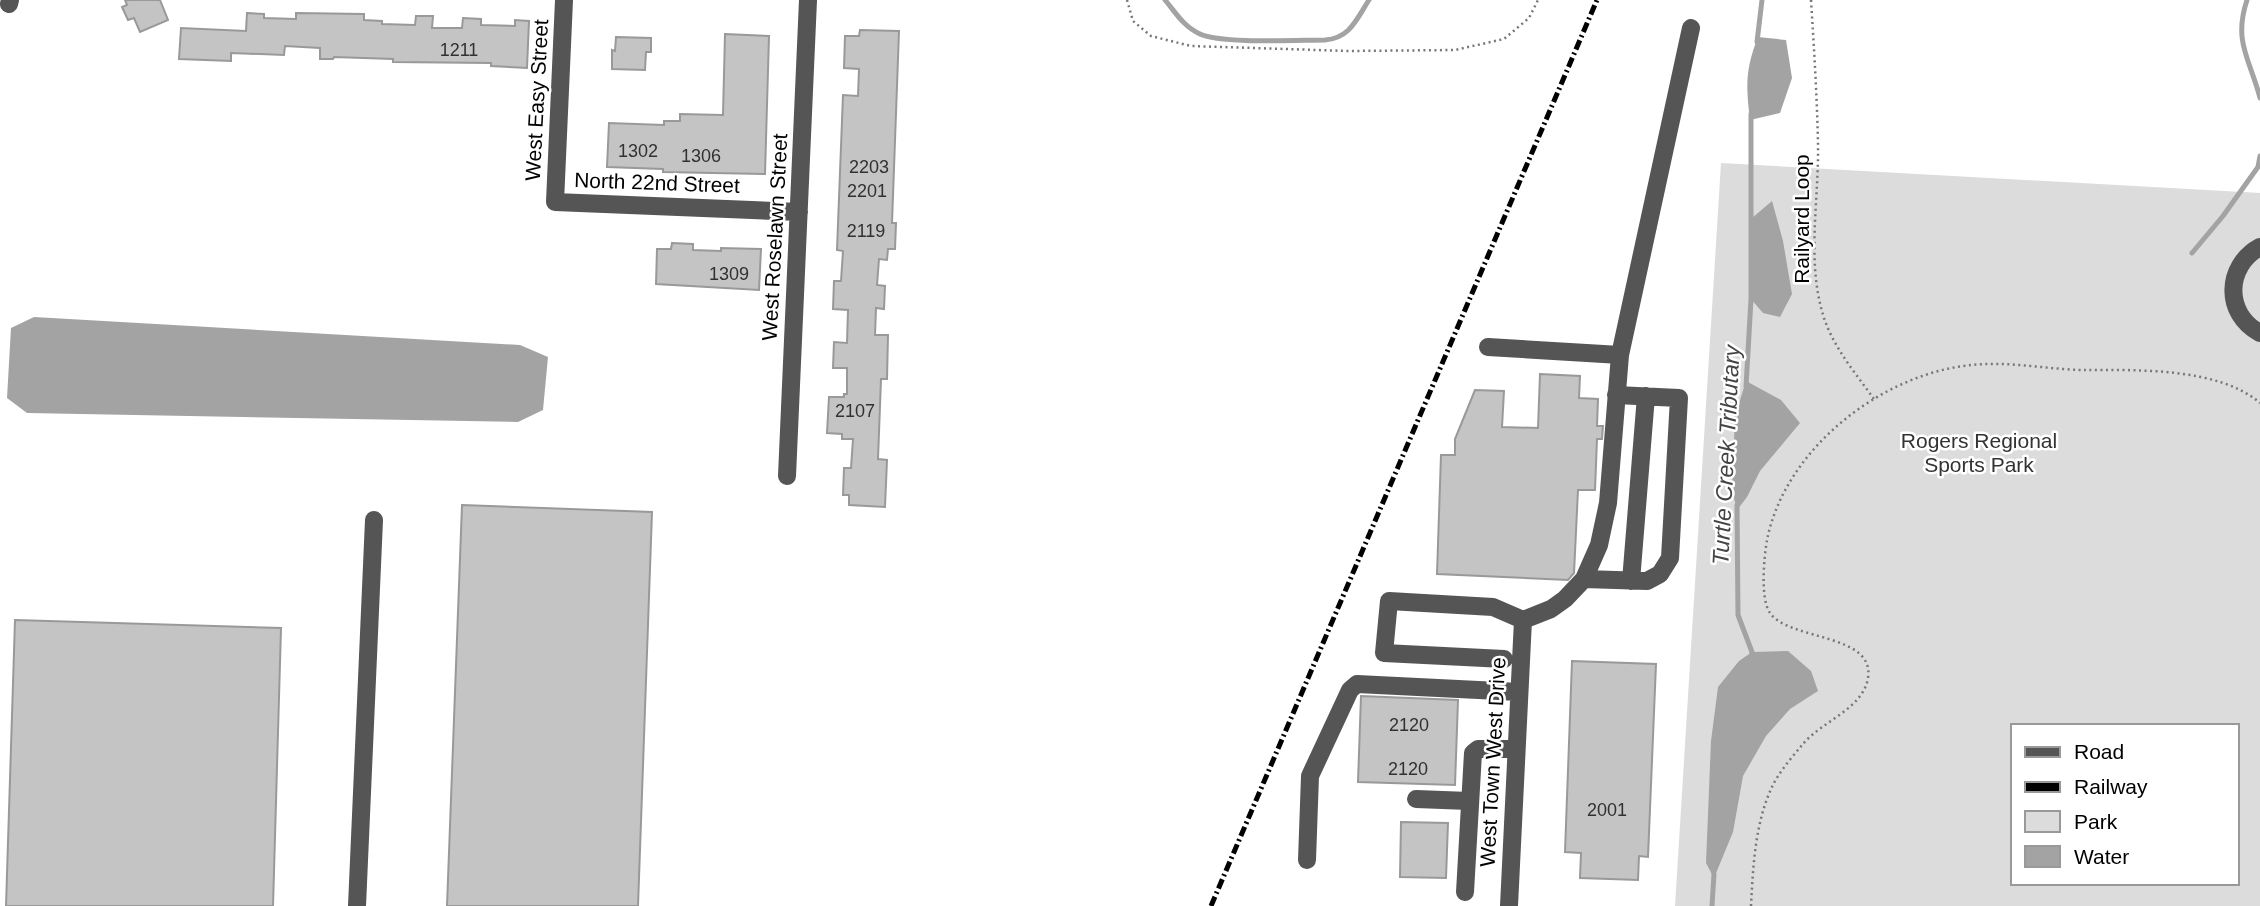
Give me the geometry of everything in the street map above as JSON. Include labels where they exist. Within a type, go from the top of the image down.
[{"type":"street","name":"West Easy Street","points":[[555,202],[564,0]]},
{"type":"street","name":"West Roselawn Street","points":[[787,476],[808,0]]},
{"type":"street","points":[[1504,659],[1384,653],[1389,601],[1493,607],[1522,620],[1551,609],[1584,579],[1599,545],[1608,503],[1620,355],[1691,28]]},
{"type":"street","name":"North 22nd Street","points":[[555,202],[799,212]]},
{"type":"street","points":[[2260,247],[2241,263],[2234,278],[2232,293],[2244,322],[2260,333]]},
{"type":"street","points":[[1488,347],[1620,355]]},
{"type":"street","points":[[1584,579],[1647,581],[1660,573],[1670,558],[1679,398],[1616,396]]},
{"type":"street","points":[[1631,581],[1646,396]]},
{"type":"street","points":[[357,906],[374,520]]},
{"type":"street","name":"West Town West Drive","points":[[1509,906],[1522,620]]},
{"type":"street","points":[[1307,860],[1310,776],[1350,690],[1357,684],[1519,692]]},
{"type":"street","points":[[1465,892],[1473,753],[1478,749],[1516,749]]},
{"type":"street","points":[[1416,799],[1469,801]]},
{"type":"path","points":[[1127,0],[1133,21],[1151,36],[1191,46],[1348,51],[1455,50],[1504,40],[1530,18],[1538,0]]},
{"type":"path","name":"Railyard Loop","points":[[1811,0],[1818,144],[1814,253],[1816,287],[1825,320],[1840,350],[1874,400]]},
{"type":"path","points":[[1751,906],[1761,820],[1773,786],[1805,741],[1858,699],[1865,689],[1869,675],[1866,661],[1856,650],[1841,642],[1800,631],[1780,622],[1769,613],[1765,602],[1767,541],[1775,511],[1813,449],[1843,421],[1903,384],[1933,372],[1972,365],[2107,369],[2210,378],[2247,392],[2260,403]]},
{"type":"green space","name":"Rogers Regional Sports Park","points":[[1721,163],[2260,193],[2260,906],[1675,906]]},
{"type":"water","points":[[1758,37],[1786,40],[1792,78],[1780,113],[1750,120],[1748,78]]},
{"type":"water","points":[[1772,201],[1783,241],[1792,294],[1780,317],[1763,313],[1751,299],[1752,218]]},
{"type":"water","points":[[34,317],[520,345],[548,357],[543,410],[518,422],[27,413],[7,398],[11,328]]},
{"type":"water","points":[[1746,381],[1781,400],[1800,423],[1760,471],[1737,510],[1732,490],[1735,416]]},
{"type":"water","points":[[1788,651],[1811,671],[1818,691],[1790,709],[1766,736],[1743,776],[1733,832],[1714,878],[1706,863],[1711,741],[1718,687],[1739,661],[1752,652]]},
{"type":"building","points":[[125,0],[160,0],[168,20],[140,32],[134,18],[128,20],[122,7],[127,5]]},
{"type":"building","points":[[247,13],[264,14],[264,18],[296,19],[296,13],[364,14],[364,20],[382,21],[382,24],[415,25],[416,16],[433,16],[432,28],[462,28],[463,18],[481,19],[481,25],[515,26],[515,20],[529,21],[527,68],[491,66],[491,63],[393,62],[393,59],[334,57],[320,59],[320,48],[285,46],[284,55],[231,53],[231,61],[179,59],[181,28],[246,31]]},
{"type":"building","points":[[860,30],[899,31],[892,223],[896,223],[895,249],[888,249],[887,260],[879,259],[877,285],[885,286],[884,309],[876,308],[875,335],[888,335],[887,379],[881,379],[878,459],[887,460],[885,507],[849,505],[849,495],[843,495],[844,468],[851,468],[853,439],[842,439],[842,434],[827,433],[829,397],[844,397],[844,394],[847,394],[847,368],[833,368],[834,342],[847,343],[848,310],[833,309],[834,281],[841,281],[843,251],[837,250],[843,95],[858,96],[859,69],[844,68],[845,36],[859,36]]},
{"type":"building","points":[[725,34],[769,36],[765,174],[663,172],[663,169],[607,167],[609,123],[664,125],[664,121],[680,121],[680,114],[723,115]]},
{"type":"building","points":[[616,37],[651,38],[651,52],[646,52],[645,70],[612,69],[612,50],[615,51]]},
{"type":"building","points":[[672,243],[693,244],[693,250],[761,249],[759,290],[656,284],[657,249],[671,249]]},
{"type":"building","points":[[1540,374],[1580,376],[1579,398],[1598,399],[1597,426],[1603,426],[1602,439],[1597,439],[1595,490],[1578,490],[1574,573],[1568,580],[1437,574],[1441,455],[1455,455],[1455,439],[1475,390],[1504,391],[1502,427],[1538,428]]},
{"type":"building","points":[[462,505],[652,512],[638,906],[447,906]]},
{"type":"building","points":[[15,620],[281,628],[273,906],[6,906]]},
{"type":"building","points":[[1572,661],[1656,664],[1648,857],[1639,856],[1638,880],[1580,878],[1581,853],[1565,852]]},
{"type":"building","points":[[1361,696],[1458,700],[1455,785],[1358,782]]},
{"type":"building","points":[[1401,822],[1448,823],[1446,878],[1400,877]]},
{"type":"waterway","points":[[1165,0],[1185,24],[1200,34],[1260,41],[1334,39],[1352,27],[1369,0]]},
{"type":"waterway","name":"Turtle Creek Tributary","points":[[1757,42],[1762,0]]},
{"type":"waterway","points":[[2247,0],[2242,39],[2260,98]]},
{"type":"waterway","name":"Turtle Creek Tributary","points":[[1746,387],[1751,299],[1751,114]]},
{"type":"waterway","points":[[2192,253],[2258,167],[2260,156]]},
{"type":"waterway","name":"Turtle Creek Tributary","points":[[1737,505],[1738,615],[1752,652],[1751,658]]},
{"type":"waterway","name":"Turtle Creek Tributary","points":[[1712,906],[1714,874]]},
{"type":"railway","points":[[1211,906],[1597,0]]}]
